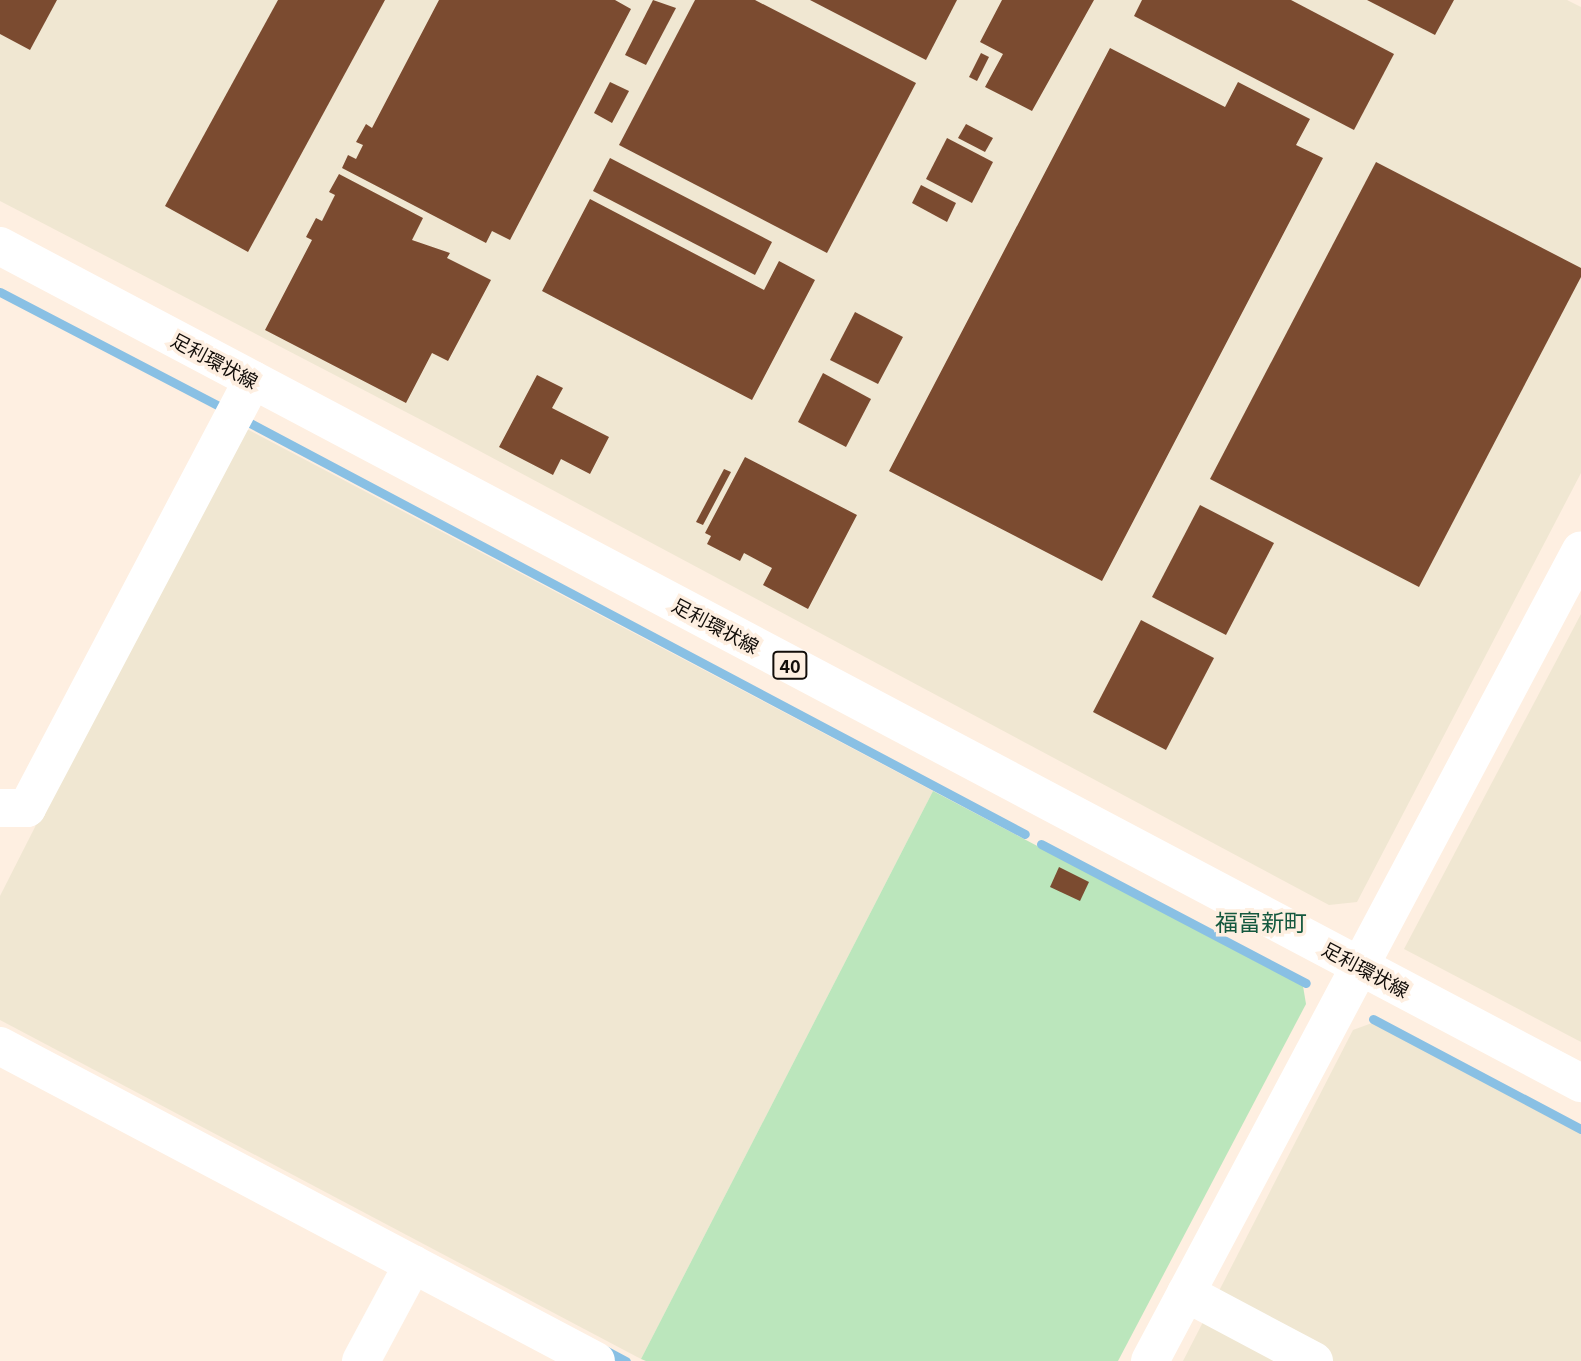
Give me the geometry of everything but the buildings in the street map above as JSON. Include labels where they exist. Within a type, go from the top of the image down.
[{"type":"street","name":"足利環状線","points":[[0,246],[1581,1083]]},
{"type":"street","points":[[0,808],[27,808],[253,380]]},
{"type":"street","points":[[1150,1361],[1362,967],[1581,550]]},
{"type":"street","points":[[0,1046],[596,1361]]},
{"type":"street","points":[[361,1361],[413,1264]]},
{"type":"street","points":[[1186,1293],[1314,1361]]},
{"type":"shaded area","points":[[0,0],[1567,0],[1581,7],[1581,473],[1357,902],[1329,905],[429,424],[0,201]]},
{"type":"shaded area","points":[[243,427],[933,791],[641,1359],[0,1020],[0,896],[237,429]]},
{"type":"shaded area","points":[[1581,614],[1581,1042],[1404,949]]},
{"type":"shaded area","points":[[1372,1023],[1581,1134],[1581,1361],[1183,1361],[1353,1030]]},
{"type":"green space","points":[[933,791],[1303,986],[1306,1004],[1118,1361],[641,1359]]},
{"type":"waterway","points":[[0,292],[217,405]]},
{"type":"waterway","points":[[250,423],[1025,834]]},
{"type":"waterway","points":[[1041,844],[1306,983]]},
{"type":"waterway","points":[[1373,1019],[1581,1129]]},
{"type":"waterway","points":[[603,1349],[626,1361]]},
{"type":"district","name":"福富新町","points":[[1261,921]]}]
